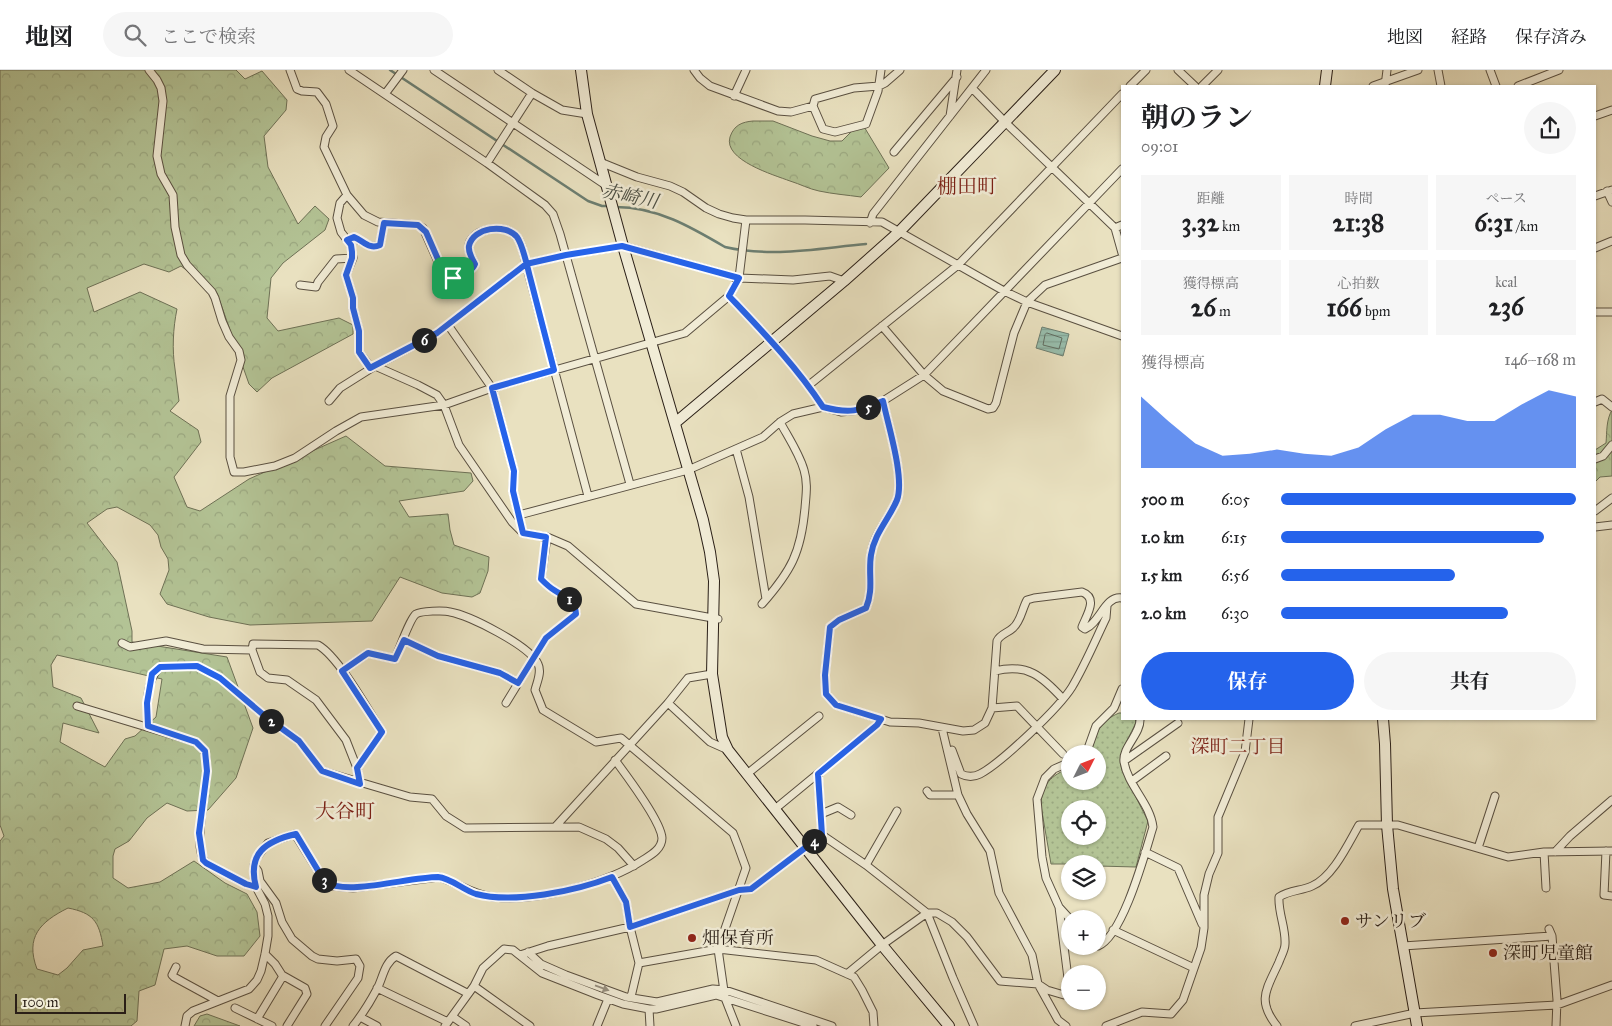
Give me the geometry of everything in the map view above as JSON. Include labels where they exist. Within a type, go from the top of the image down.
[{"type":"street","points":[[149,70],[158,80],[161,88],[163,101],[157,156],[161,174],[173,195],[175,227],[181,255],[192,272],[216,298],[222,321],[229,337],[239,351],[241,360],[230,396],[230,457],[234,472],[276,466],[295,458],[361,417],[444,405],[492,388],[686,333],[729,296],[739,278],[746,220]]},
{"type":"street","points":[[290,70],[297,88],[302,91],[317,92],[326,104],[332,126],[326,137],[324,147],[347,195],[364,216],[378,222],[418,225],[423,228],[444,273],[448,277],[453,278],[471,270],[475,264],[468,248],[476,235],[490,229],[500,228],[515,235],[519,240],[588,496]]},
{"type":"street","points":[[349,70],[487,162],[545,205],[553,214],[630,484]]},
{"type":"street","points":[[385,94],[403,70]]},
{"type":"street","points":[[434,70],[607,186]]},
{"type":"street","points":[[498,70],[562,110],[587,114]]},
{"type":"street","points":[[509,70],[511,79]]},
{"type":"street","points":[[581,70],[587,114],[622,246],[676,423],[710,552],[716,618],[712,674],[722,737],[728,750],[882,945],[950,1026]]},
{"type":"street","points":[[694,70],[710,86],[778,111],[791,112],[813,106]]},
{"type":"street","points":[[734,96],[746,70]]},
{"type":"street","points":[[881,70],[879,86],[867,125],[835,132],[823,129],[813,106],[815,99],[854,88],[879,86],[900,70]]},
{"type":"street","points":[[870,223],[873,214],[986,70]]},
{"type":"street","points":[[676,423],[899,232],[1055,70]]},
{"type":"street","points":[[1131,85],[1146,70]]},
{"type":"street","points":[[1178,70],[1194,85]]},
{"type":"street","points":[[1203,85],[1218,70]]},
{"type":"street","points":[[1325,85],[1327,70]]},
{"type":"street","points":[[1385,84],[1387,70]]},
{"type":"street","points":[[1385,84],[1418,70]]},
{"type":"street","points":[[1438,70],[1441,85]]},
{"type":"street","points":[[1490,70],[1496,85]]},
{"type":"street","points":[[1521,85],[1560,70]]},
{"type":"street","points":[[950,116],[957,73]]},
{"type":"street","points":[[894,152],[957,73]]},
{"type":"street","points":[[972,88],[1089,204],[1119,227],[1121,244]]},
{"type":"street","points":[[487,162],[532,93]]},
{"type":"street","points":[[809,385],[958,265],[1121,95]]},
{"type":"street","points":[[1596,116],[1612,110]]},
{"type":"street","points":[[600,162],[637,177],[676,189],[719,214],[746,220],[882,222],[1027,302],[1121,336]]},
{"type":"street","points":[[519,515],[688,470],[763,437],[780,422],[793,414],[823,407],[841,412],[860,410],[883,401],[924,375],[1121,169]]},
{"type":"street","points":[[1596,196],[1610,190],[1612,202]]},
{"type":"street","points":[[347,195],[340,204],[337,218],[341,232],[351,245],[352,258],[346,275],[353,298],[353,308],[359,331],[359,352],[373,367],[418,385],[437,396],[444,405],[459,445],[512,522],[523,533],[546,537],[568,546],[636,604],[716,618]]},
{"type":"street","points":[[347,240],[354,237],[369,246],[378,246],[380,245],[384,223]]},
{"type":"street","points":[[1596,248],[1612,240]]},
{"type":"street","points":[[329,401],[340,388],[373,367],[437,333],[526,264],[622,246],[739,278],[793,280],[830,276],[844,281]]},
{"type":"street","points":[[300,285],[316,287],[336,259],[352,258]]},
{"type":"street","points":[[882,326],[924,375],[943,392],[988,409],[992,408],[996,403],[1014,333],[1027,302],[1045,285],[1121,258]]},
{"type":"street","points":[[729,296],[809,385],[823,407]]},
{"type":"street","points":[[1596,312],[1612,312]]},
{"type":"street","points":[[448,325],[492,388],[514,471],[513,491],[523,533]]},
{"type":"street","points":[[1596,402],[1602,399],[1612,407]]},
{"type":"street","points":[[883,401],[899,471],[898,498],[874,540],[871,556],[871,596],[866,608],[839,620],[830,627],[825,675],[826,694],[836,705],[890,722],[920,723],[963,731],[974,730],[985,723],[992,708],[997,641],[999,637],[1014,628],[1027,600],[1086,594],[1090,598],[1091,605],[1082,627],[1085,628],[1091,626],[1107,605],[1116,598],[1121,598]]},
{"type":"street","points":[[736,449],[749,497],[764,602],[776,589],[796,556],[802,538],[807,485],[804,468],[780,422]]},
{"type":"street","points":[[1596,459],[1603,456],[1612,445]]},
{"type":"street","points":[[1596,510],[1612,498]]},
{"type":"street","points":[[1596,527],[1612,525]]},
{"type":"street","points":[[506,703],[546,638],[576,614],[570,600],[552,589],[541,579],[546,537]]},
{"type":"street","points":[[946,742],[952,751],[961,774],[967,777],[978,775],[1001,759],[1063,699],[1071,688],[1106,618],[1107,605]]},
{"type":"street","points":[[342,671],[368,653],[395,659],[412,617],[418,612],[450,611],[474,621],[505,636],[534,658],[539,665],[539,677],[535,690],[543,710],[596,742],[620,738],[733,834],[746,868],[718,949],[725,994],[736,1026]]},
{"type":"street","points":[[404,640],[438,656],[500,673],[518,683]]},
{"type":"street","points":[[122,643],[130,647],[166,641],[203,649],[252,650]]},
{"type":"street","points":[[357,768],[382,732],[342,671],[323,648],[318,645],[253,644],[252,650],[260,672],[268,678],[287,680],[316,700],[346,740],[357,768],[360,784]]},
{"type":"street","points":[[148,726],[147,703],[152,674],[160,667],[197,666],[220,678],[266,717],[299,741],[322,771],[360,784],[410,797],[432,799],[446,816],[465,828],[579,827],[592,832],[618,848],[634,866]]},
{"type":"street","points":[[995,671],[1009,667],[1026,669],[1046,680],[1063,699]]},
{"type":"street","points":[[555,828],[628,745],[668,703],[688,678],[712,674]]},
{"type":"street","points":[[1089,745],[1096,726],[1114,708],[1121,691]]},
{"type":"street","points":[[668,703],[710,742],[728,750]]},
{"type":"street","points":[[77,706],[196,742],[205,751],[207,771],[199,833],[203,860],[246,884],[256,887]]},
{"type":"street","points":[[992,708],[1016,706],[1061,753]]},
{"type":"street","points":[[1114,708],[1121,709]]},
{"type":"street","points":[[747,774],[819,716]]},
{"type":"street","points":[[775,809],[877,725],[881,719]]},
{"type":"street","points":[[1106,940],[1133,893],[1153,827],[1152,817],[1132,781],[1124,761],[1126,752],[1140,725],[1140,720]]},
{"type":"street","points":[[1106,1026],[1142,1012],[1171,1014],[1183,1000],[1201,948],[1204,928],[1204,895],[1209,874],[1218,853],[1218,817],[1245,752],[1249,720]]},
{"type":"street","points":[[1383,720],[1387,825],[1394,889],[1417,1026]]},
{"type":"street","points":[[1124,761],[1178,724]]},
{"type":"street","points":[[942,728],[958,795],[967,814],[990,851],[999,894],[1032,955],[1038,984],[1058,1020],[1066,1026]]},
{"type":"street","points":[[1132,781],[1166,756]]},
{"type":"street","points":[[185,1026],[187,1016],[193,1011],[249,988],[257,980],[265,954],[268,936],[268,916],[265,904],[256,887],[253,872],[257,857],[268,843],[296,834],[325,882],[332,886],[353,888],[439,877],[475,893],[492,897],[519,898],[560,891],[612,877],[634,866],[653,854],[660,847],[662,841],[661,834],[648,808],[615,760]]},
{"type":"street","points":[[1061,766],[1054,769],[1045,778],[1037,799],[1042,857],[1046,878],[1062,910]]},
{"type":"street","points":[[818,774],[822,835]]},
{"type":"street","points":[[927,791],[930,795],[958,795]]},
{"type":"street","points":[[1478,848],[1495,796]]},
{"type":"street","points":[[1555,852],[1570,836],[1612,800]]},
{"type":"street","points":[[821,814],[838,807],[851,816]]},
{"type":"street","points":[[866,865],[897,811]]},
{"type":"street","points":[[1277,1026],[1267,1011],[1264,1002],[1266,991],[1285,949],[1286,941],[1279,906],[1280,897],[1287,892],[1314,886],[1325,878],[1359,826],[1398,825],[1508,857],[1544,852],[1609,851],[1604,895],[1612,896]]},
{"type":"street","points":[[520,955],[630,927],[739,890],[751,889],[822,835]]},
{"type":"street","points":[[822,835],[866,865],[928,913],[974,1026]]},
{"type":"street","points":[[1145,852],[1178,868],[1204,928]]},
{"type":"street","points":[[1544,852],[1546,888]]},
{"type":"street","points":[[254,865],[258,871],[260,881],[276,903],[282,922],[292,939],[318,959],[356,959],[360,966],[358,978],[325,1026]]},
{"type":"street","points":[[612,877],[626,902],[639,963],[631,997]]},
{"type":"street","points":[[847,974],[882,945],[928,913],[937,913],[952,922],[967,937],[1000,981],[1038,984],[1047,990],[1064,995],[1068,992],[1069,986],[1059,906]]},
{"type":"street","points":[[1113,930],[1194,968]]},
{"type":"street","points":[[1403,946],[1550,932],[1557,1005],[1556,1026]]},
{"type":"street","points":[[639,963],[718,949],[816,960],[854,977],[872,1012],[874,1026]]},
{"type":"street","points":[[448,1022],[467,993],[474,986],[483,968],[504,950],[513,950],[542,973],[608,998],[649,1009],[725,994],[832,1026]]},
{"type":"street","points":[[528,952],[541,964],[566,975],[631,997],[657,1002],[713,989],[813,1026]]},
{"type":"street","points":[[265,954],[283,976],[305,988],[307,994],[287,1026]]},
{"type":"street","points":[[353,1026],[377,988],[389,960],[396,956],[467,993]]},
{"type":"street","points":[[176,967],[172,975],[174,977],[218,1001]]},
{"type":"street","points":[[257,1019],[283,976]]},
{"type":"street","points":[[1355,1026],[1415,1013],[1557,1005],[1612,985]]},
{"type":"street","points":[[474,986],[530,1026]]},
{"type":"street","points":[[377,988],[448,1022],[466,1026]]},
{"type":"street","points":[[597,1026],[608,998]]},
{"type":"street","points":[[235,1008],[272,1026]]},
{"type":"street","points":[[649,1009],[650,1026]]},
{"type":"street","points":[[360,1017],[378,1026]]},
{"type":"green space","points":[[0,70],[236,70],[245,79],[262,71],[287,100],[286,110],[264,136],[268,167],[298,224],[315,206],[329,219],[325,230],[283,263],[271,278],[267,318],[278,331],[339,318],[353,325],[353,334],[272,378],[257,392],[249,384],[217,293],[181,266],[169,272],[144,264],[87,288],[94,312],[140,292],[177,309],[173,347],[179,401],[170,411],[198,430],[201,442],[174,477],[187,507],[200,511],[249,479],[346,436],[385,466],[471,473],[473,481],[464,491],[399,501],[409,517],[448,514],[454,545],[489,557],[488,571],[480,593],[472,597],[442,593],[400,577],[372,621],[250,625],[209,617],[167,604],[160,594],[169,570],[168,559],[161,547],[158,535],[150,525],[117,507],[107,509],[87,523],[117,562],[132,631],[132,642],[227,657],[253,728],[236,778],[208,810],[187,811],[167,803],[147,818],[129,841],[115,849],[113,856],[113,878],[128,888],[160,882],[194,861],[225,883],[247,894],[257,912],[260,936],[244,956],[217,956],[187,946],[164,949],[155,985],[139,991],[137,1021],[131,1026],[0,1026],[0,841],[4,836],[0,825]],"holes":[[[57,655],[162,679],[156,717],[135,736],[125,739],[105,767],[60,742],[63,723],[99,733],[81,698],[53,687],[51,665]],[[68,908],[89,916],[97,924],[103,946],[83,950],[58,975],[37,969],[34,958],[34,939],[43,925]]]},
{"type":"green space","points":[[753,121],[773,121],[830,141],[842,141],[854,129],[863,125],[889,168],[861,197],[812,189],[762,171],[734,153],[730,145],[732,133],[739,125]]},
{"type":"green space","points":[[1612,410],[1612,476],[1600,477],[1596,481],[1596,449],[1606,443]]},
{"type":"green space","points":[[1119,713],[1121,713],[1121,720],[1135,720],[1136,722],[1122,751],[1121,763],[1122,770],[1148,821],[1136,867],[1106,866],[1106,855],[1061,855],[1061,864],[1051,864],[1041,806],[1043,792],[1048,782],[1061,772],[1061,790],[1106,790],[1106,745],[1093,745],[1102,724]]},
{"type":"green space","points":[[207,1014],[240,1026],[194,1026],[200,1016]]},
{"type":"water","points":[[1042,327],[1069,334],[1063,356],[1036,348]]},
{"type":"waterway","name":"赤崎川","points":[[390,70],[588,201],[602,206],[610,206]]},
{"type":"waterway","name":"赤崎川","points":[[616,207],[646,210],[660,214],[699,232],[725,247],[742,250],[778,252],[866,244]]},
{"type":"place","name":"サンリブ","points":[[1345,921]]},
{"type":"place","name":"畑保育所","points":[[692,938]]},
{"type":"place","name":"深町児童館","points":[[1493,953]]},
{"type":"district","name":"棚田町","points":[[967,186]]},
{"type":"district","name":"深町二丁目","points":[[1238,746]]},
{"type":"district","name":"大谷町","points":[[345,811]]},
{"type":"route","points":[[453,278],[448,277],[444,273],[426,232],[418,225],[384,223],[380,245],[378,246],[369,246],[354,237],[347,240],[351,245],[352,258],[346,275],[353,298],[353,308],[359,331],[359,352],[370,368],[437,333],[526,264],[622,246],[739,278],[729,296],[809,385],[823,407],[841,412],[860,410],[883,401],[899,471],[898,498],[874,540],[871,556],[871,596],[866,608],[839,620],[830,627],[825,675],[826,694],[836,705],[881,719],[877,725],[818,774],[822,835],[751,889],[739,890],[630,927],[626,902],[612,877],[560,891],[519,898],[492,897],[475,893],[439,877],[353,888],[332,886],[325,882],[296,834],[268,843],[257,857],[253,872],[256,887],[246,884],[203,860],[199,833],[207,771],[205,751],[196,742],[148,726],[147,703],[152,674],[160,667],[197,666],[220,678],[266,717],[299,741],[322,771],[360,784],[357,768],[382,732],[342,671],[368,653],[395,659],[404,640],[438,656],[500,673],[518,683],[546,638],[576,614],[570,600],[552,589],[541,579],[546,537],[523,533],[513,491],[514,471],[509,447],[492,388],[554,370],[526,264],[519,240],[510,231],[500,228],[490,229],[476,235],[468,248],[475,264],[473,268],[453,278]]}]
